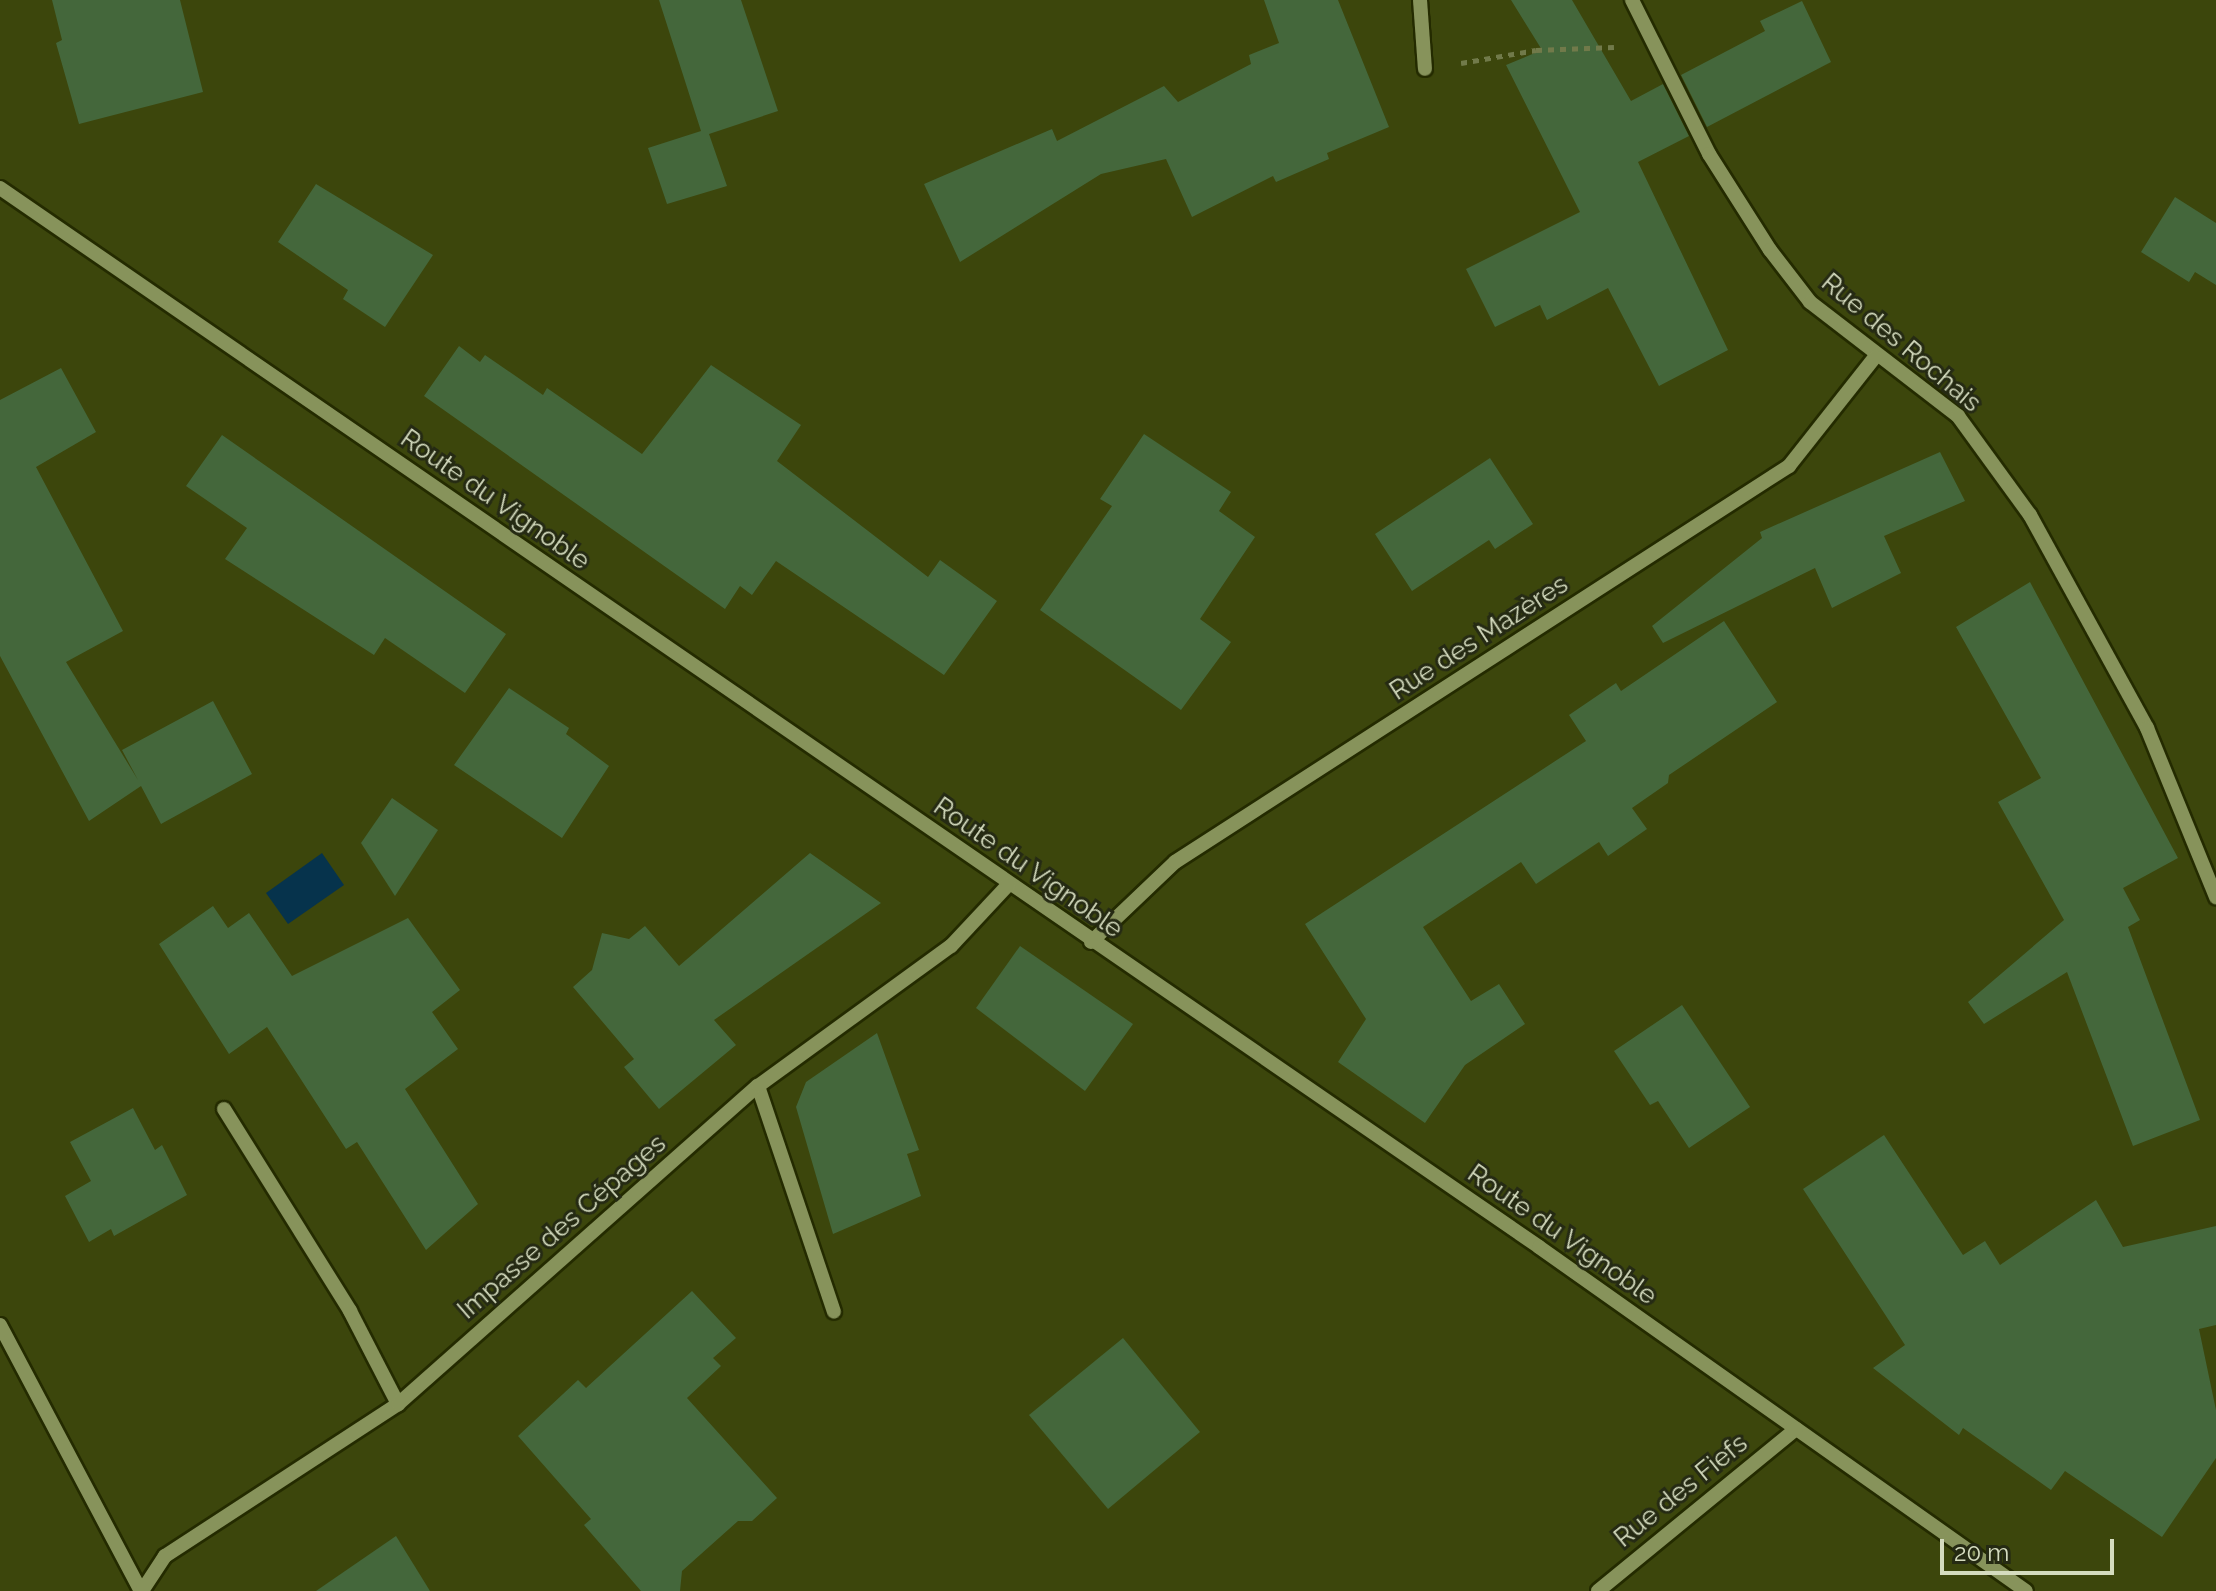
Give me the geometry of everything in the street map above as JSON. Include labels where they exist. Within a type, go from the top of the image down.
[{"type":"street","points":[[1420,0],[1425,69]]},
{"type":"street","name":"Rue des Rochais","points":[[1632,0],[1658,45],[1709,154],[1770,250],[1810,302],[1875,357],[1958,416],[2030,515],[2147,728],[2216,897]]},
{"type":"street","name":"Route du Vignoble","points":[[0,188],[2026,1591]]},
{"type":"street","name":"Rue des Mazères","points":[[1091,942],[1175,862],[1789,466],[1875,357]]},
{"type":"street","name":"Impasse des Cépages","points":[[0,1325],[142,1591],[165,1556],[398,1404],[758,1086],[951,946],[1009,884]]},
{"type":"street","points":[[758,1086],[834,1312]]},
{"type":"street","points":[[224,1109],[350,1311],[398,1404]]},
{"type":"street","name":"Rue des Fiefs","points":[[1598,1591],[1796,1429]]},
{"type":"path","points":[[1425,69],[1536,50],[1658,45]]},
{"type":"water","points":[[322,853],[344,885],[288,924],[266,893]]},
{"type":"building","points":[[52,0],[180,0],[203,92],[79,124],[56,43],[62,40]]},
{"type":"building","points":[[659,0],[741,0],[778,111],[709,134],[727,186],[667,204],[648,148],[701,131]]},
{"type":"building","points":[[1264,0],[1338,0],[1389,127],[1327,153],[1329,159],[1276,182],[1273,176],[1192,217],[1166,159],[1101,174],[960,262],[924,184],[1052,129],[1057,141],[1164,86],[1178,102],[1251,64],[1249,55],[1279,43]]},
{"type":"building","points":[[1511,0],[1572,0],[1631,101],[1663,84],[1689,136],[1638,162],[1728,350],[1659,386],[1608,288],[1547,320],[1540,305],[1495,327],[1466,269],[1580,212],[1506,65],[1542,50]]},
{"type":"building","points":[[1802,1],[1831,62],[1707,127],[1681,75],[1765,31],[1760,21]]},
{"type":"building","points":[[316,184],[433,255],[385,327],[343,299],[348,290],[278,242]]},
{"type":"building","points":[[2175,197],[2216,223],[2216,285],[2195,272],[2189,282],[2141,252]]},
{"type":"building","points":[[459,346],[480,362],[485,355],[543,395],[547,388],[642,454],[711,365],[801,425],[777,461],[928,577],[940,560],[997,601],[944,675],[776,561],[752,595],[740,586],[725,609],[424,396]]},
{"type":"building","points":[[61,368],[96,432],[36,467],[123,631],[66,662],[138,780],[122,750],[213,701],[252,774],[161,824],[141,786],[89,821],[0,656],[0,400]]},
{"type":"building","points":[[1144,434],[1231,492],[1219,511],[1255,537],[1200,619],[1231,642],[1181,710],[1040,610],[1112,506],[1100,499]]},
{"type":"building","points":[[222,435],[506,634],[465,693],[385,638],[374,655],[225,559],[247,528],[186,486]]},
{"type":"building","points":[[1940,452],[1965,501],[1884,536],[1901,573],[1832,608],[1815,568],[1663,643],[1652,626],[1762,538],[1760,532]]},
{"type":"building","points":[[1490,458],[1533,524],[1495,549],[1489,540],[1412,591],[1375,534]]},
{"type":"building","points":[[2030,582],[2178,858],[2123,888],[2140,920],[2128,927],[2200,1120],[2133,1146],[2067,972],[1984,1024],[1968,1002],[2064,920],[1998,802],[2041,778],[1956,627]]},
{"type":"building","points":[[1724,621],[1777,702],[1669,775],[1668,783],[1632,808],[1647,829],[1608,856],[1599,842],[1536,884],[1521,862],[1423,927],[1471,1001],[1499,984],[1525,1024],[1465,1065],[1425,1123],[1338,1062],[1366,1019],[1305,924],[1586,741],[1569,715],[1616,683],[1621,691]]},
{"type":"building","points":[[509,688],[569,728],[566,734],[609,766],[562,838],[454,765]]},
{"type":"building","points":[[392,798],[438,830],[395,896],[361,843]]},
{"type":"building","points":[[810,853],[881,903],[714,1020],[736,1045],[659,1109],[624,1067],[634,1059],[573,987],[592,970],[602,933],[629,939],[645,926],[679,966]]},
{"type":"building","points":[[213,906],[228,928],[249,913],[292,976],[408,918],[460,990],[432,1012],[458,1049],[405,1089],[478,1204],[426,1250],[357,1142],[346,1149],[267,1027],[229,1054],[159,944]]},
{"type":"building","points":[[1020,946],[1133,1024],[1085,1091],[976,1008]]},
{"type":"building","points":[[1682,1005],[1750,1107],[1689,1148],[1658,1101],[1650,1105],[1614,1051]]},
{"type":"building","points":[[877,1033],[919,1150],[907,1154],[921,1196],[833,1234],[796,1107],[806,1082]]},
{"type":"building","points":[[133,1108],[155,1150],[162,1145],[187,1195],[114,1236],[111,1229],[89,1242],[65,1196],[91,1181],[70,1142]]},
{"type":"building","points":[[1884,1135],[1963,1255],[1985,1241],[2000,1265],[2096,1200],[2123,1247],[2216,1226],[2216,1325],[2199,1329],[2216,1410],[2216,1458],[2162,1537],[2065,1471],[2051,1490],[1963,1428],[1959,1435],[1873,1368],[1905,1345],[1803,1189]]},
{"type":"building","points":[[692,1291],[736,1338],[713,1358],[721,1366],[687,1398],[777,1498],[752,1521],[738,1521],[682,1571],[680,1591],[641,1591],[584,1525],[591,1519],[518,1436],[578,1380],[586,1388]]},
{"type":"building","points":[[1123,1338],[1200,1432],[1108,1509],[1029,1415]]},
{"type":"building","points":[[396,1536],[430,1591],[316,1591]]}]
